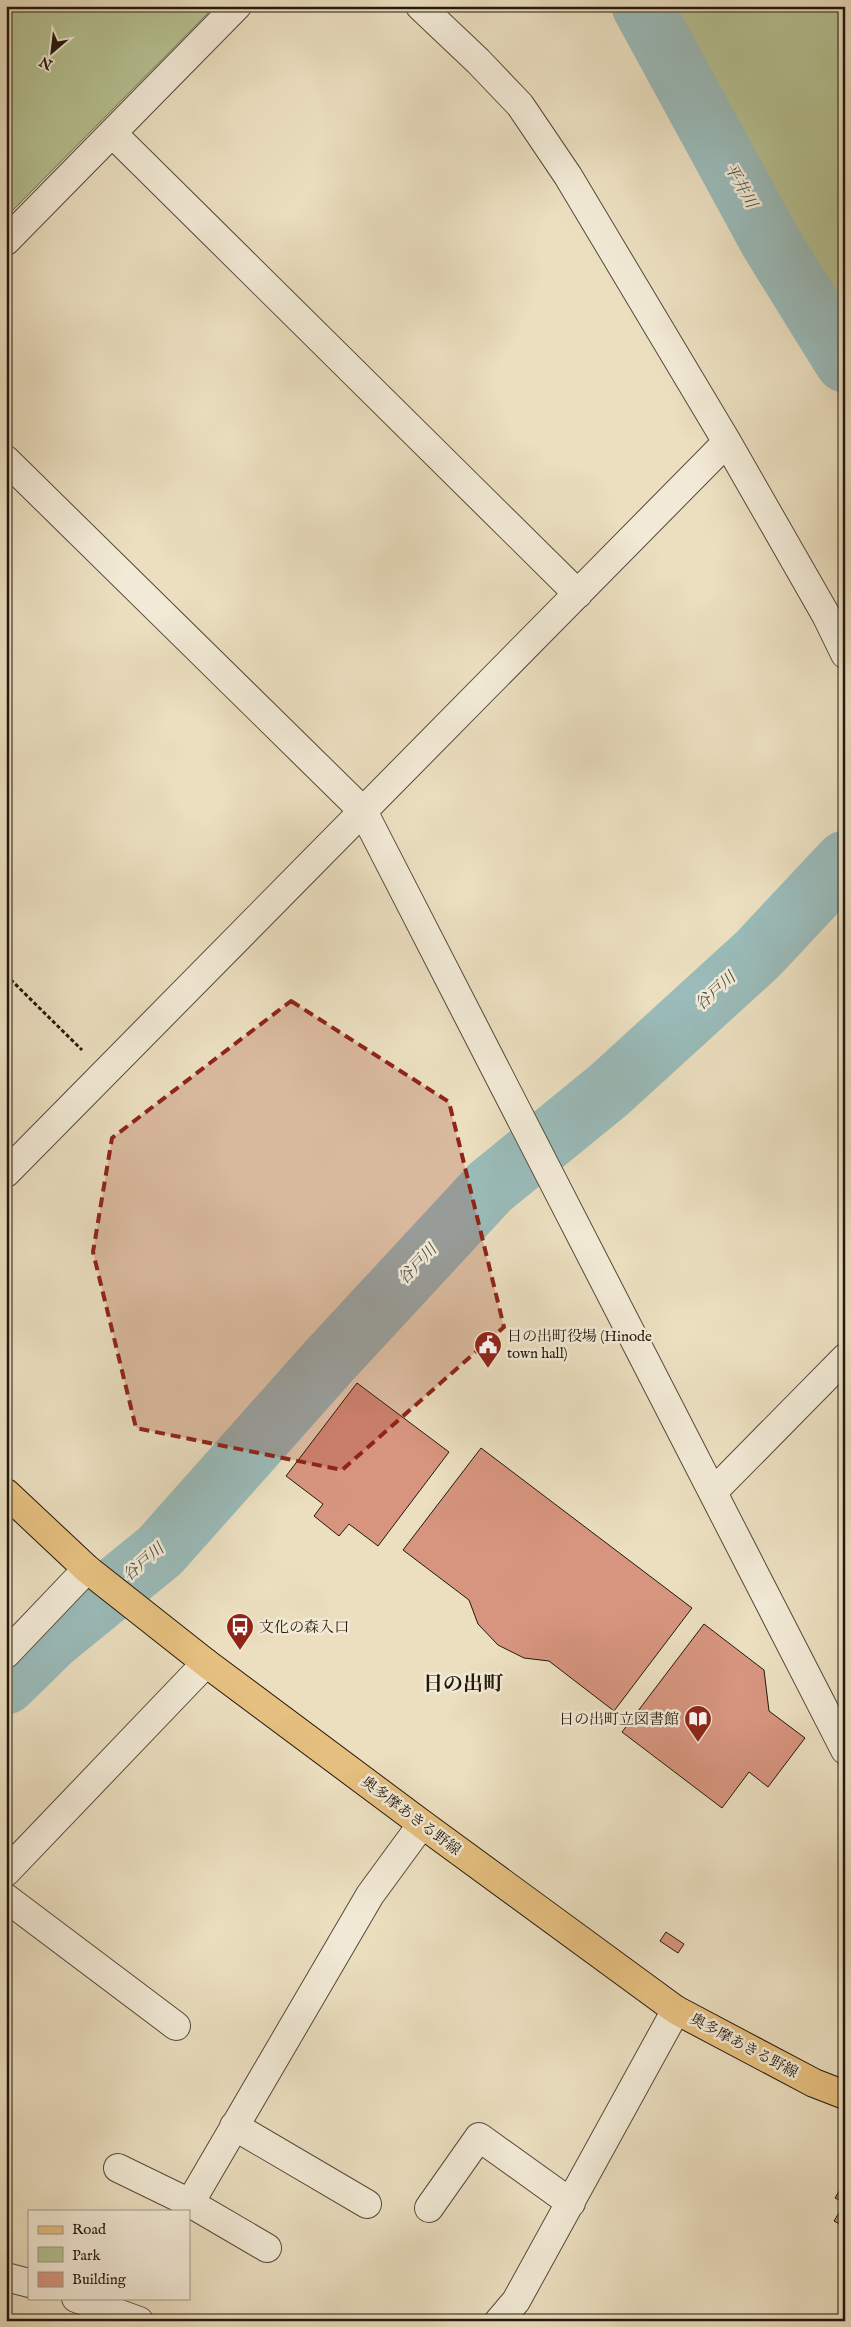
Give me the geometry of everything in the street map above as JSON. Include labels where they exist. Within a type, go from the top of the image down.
[{"type":"main road","name":"奥多摩あきる野線","points":[[6,1493],[87,1569],[206,1663],[676,2010],[814,2083],[845,2096]]},
{"type":"street","points":[[6,241],[237,6]]},
{"type":"street","points":[[420,6],[478,61],[520,106],[602,231],[728,442],[826,615],[845,654]]},
{"type":"street","points":[[112,133],[578,594]]},
{"type":"street","points":[[6,1173],[728,442]]},
{"type":"street","points":[[6,460],[363,811],[845,1750]]},
{"type":"street","points":[[713,1492],[845,1358]]},
{"type":"street","points":[[6,1654],[87,1569]]},
{"type":"street","points":[[6,1872],[206,1663]]},
{"type":"street","points":[[190,2202],[370,1895],[422,1824]]},
{"type":"street","points":[[6,1898],[176,2026]]},
{"type":"street","points":[[499,2321],[516,2301],[676,2010]]},
{"type":"street","points":[[234,2126],[367,2204]]},
{"type":"street","points":[[429,2208],[479,2137],[571,2203]]},
{"type":"street","points":[[118,2168],[190,2202],[267,2248]]},
{"type":"street","points":[[6,2277],[28,2283]]},
{"type":"street","points":[[81,2300],[139,2321]]},
{"type":"path","points":[[6,975],[105,1073]]},
{"type":"highlighted area","points":[[291,1001],[449,1102],[504,1327],[342,1470],[136,1428],[93,1252],[112,1138]]},
{"type":"green space","points":[[6,6],[215,6],[6,217]]},
{"type":"green space","points":[[675,6],[845,6],[845,333],[784,226]]},
{"type":"building","points":[[357,1383],[449,1452],[378,1546],[349,1524],[339,1536],[314,1516],[323,1504],[286,1476]]},
{"type":"building","points":[[481,1448],[692,1608],[614,1711],[549,1661],[524,1658],[498,1645],[478,1624],[469,1600],[403,1550]]},
{"type":"building","points":[[704,1624],[764,1670],[769,1711],[805,1738],[768,1787],[749,1772],[722,1808],[622,1732]]},
{"type":"building","points":[[666,1932],[684,1944],[678,1953],[660,1941]]},
{"type":"building","points":[[845,2181],[845,2203],[835,2198]]},
{"type":"building","points":[[845,2203],[845,2227],[834,2221]]},
{"type":"waterway","name":"平井川","points":[[642,6],[770,241],[845,362]]},
{"type":"waterway","name":"谷戸川","points":[[6,1684],[53,1638],[160,1551],[328,1362],[490,1187],[609,1090],[758,954],[845,861]]},
{"type":"place","name":"日の出町役場 (Hinode town hall)","points":[[488,1369]]},
{"type":"place","name":"文化の森入口","points":[[240,1651]]},
{"type":"place","name":"日の出町立図書館","points":[[698,1743]]},
{"type":"district","name":"日の出町","points":[[463,1684]]}]
